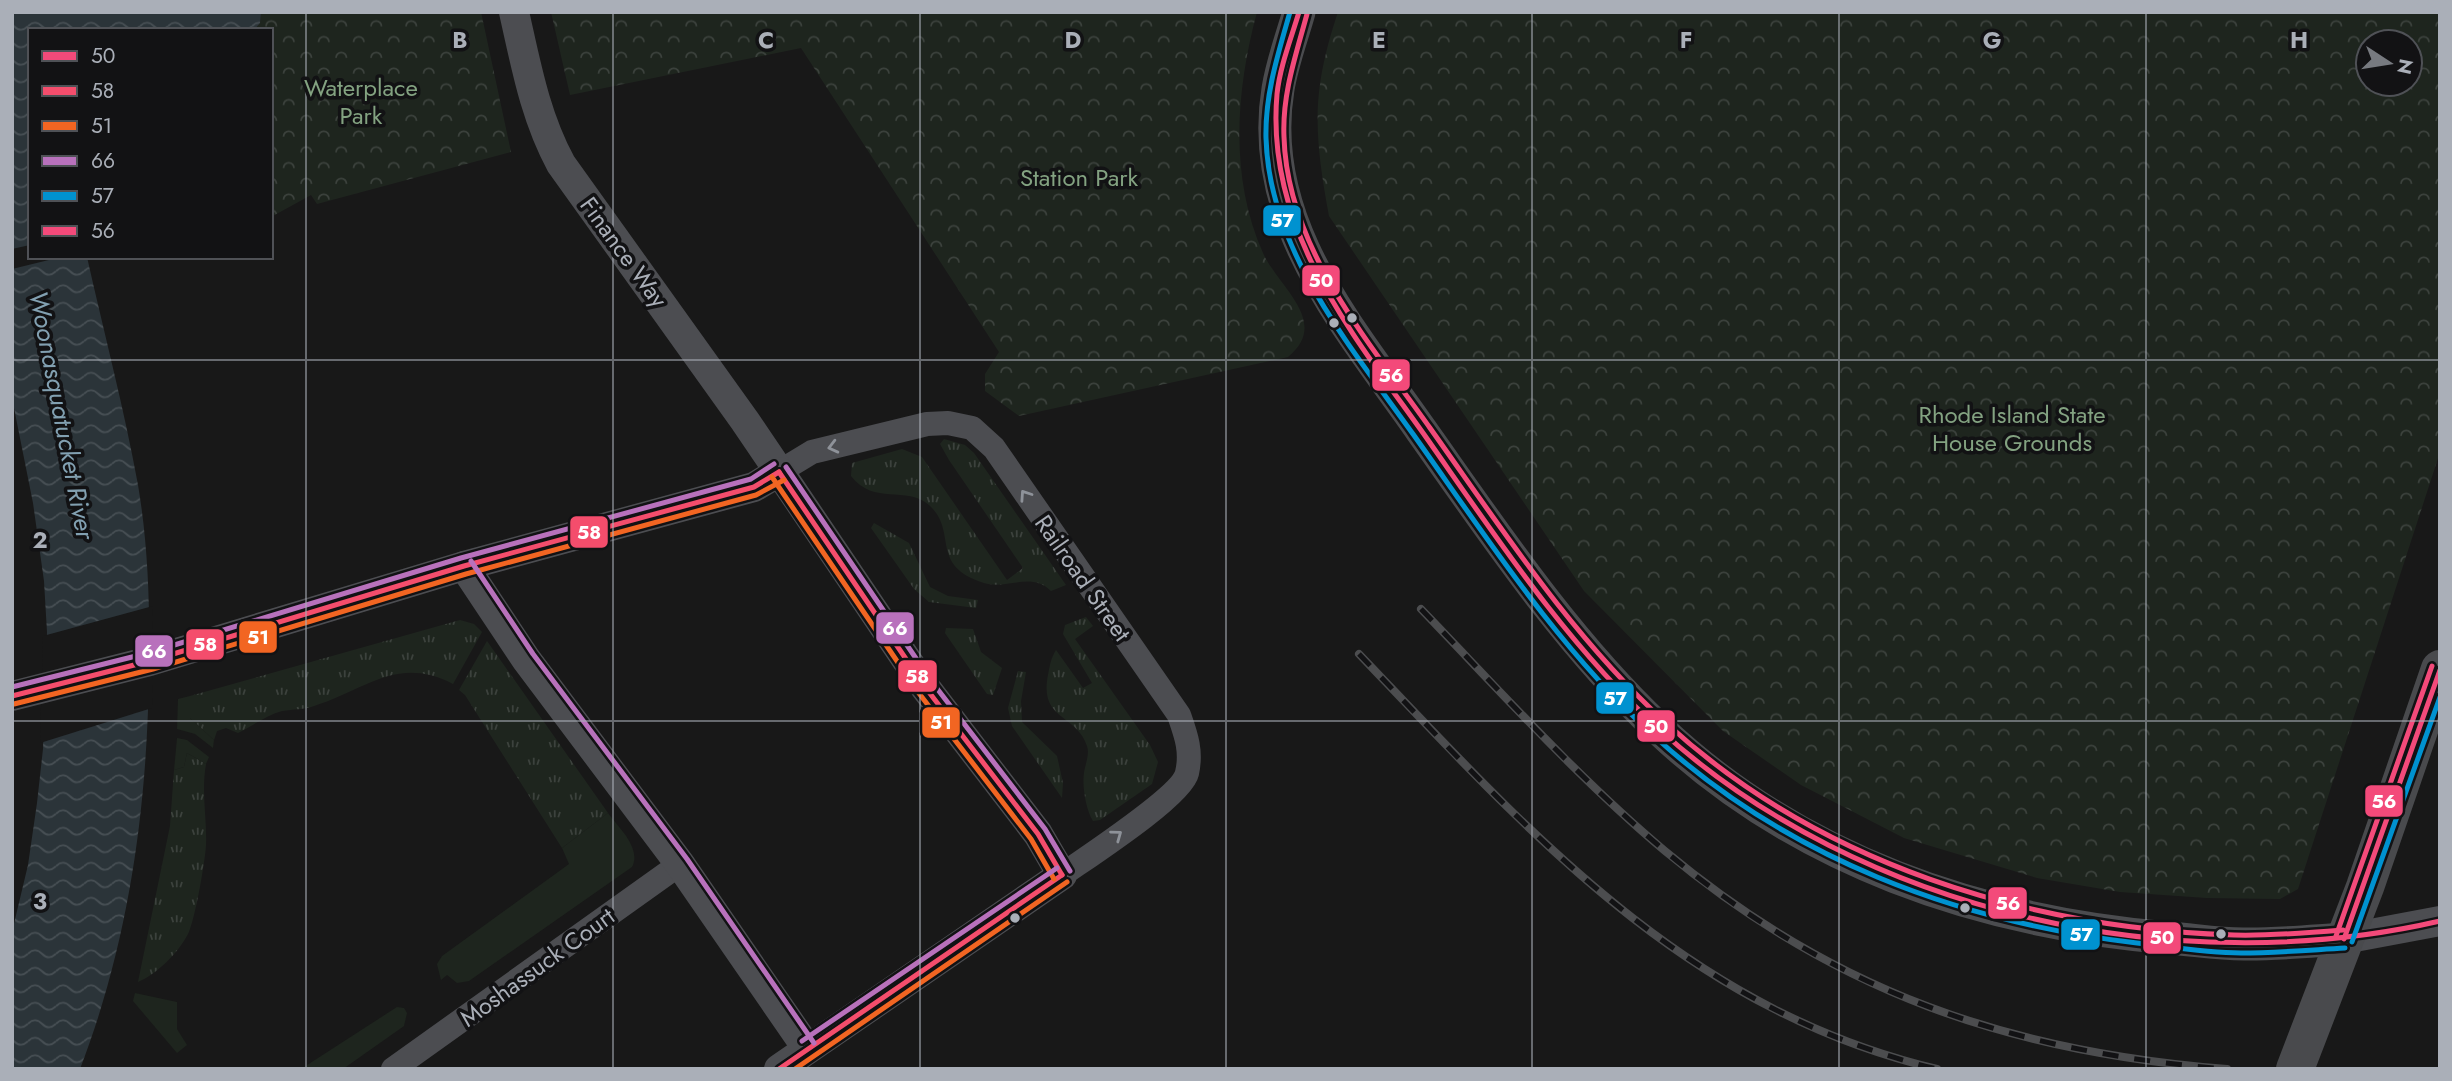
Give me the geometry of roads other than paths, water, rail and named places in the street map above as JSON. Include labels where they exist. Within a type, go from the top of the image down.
[{"type":"main road","points":[[1299,12],[1279,82],[1275,132],[1283,196],[1307,262],[1486,524],[1598,666],[1659,729],[1728,787],[1807,837],[1873,869],[1959,902],[2037,921],[2131,935],[2245,945],[2344,939]]},
{"type":"main road","points":[[2302,1051],[2365,887],[2440,669]]},
{"type":"street","name":"Finance Way","points":[[514,12],[541,122],[561,164],[779,472],[925,687],[1038,834],[1062,875]]},
{"type":"street","name":"Railroad Street","points":[[779,472],[812,452],[927,424],[948,423],[972,428],[994,448],[1179,715],[1190,747],[1187,776],[1172,795],[1062,875]]},
{"type":"street","points":[[25,693],[150,661],[464,566],[754,487],[779,472]]},
{"type":"street","points":[[464,566],[526,659],[680,864],[807,1048]]},
{"type":"street","name":"Moshassuck Court","points":[[393,1069],[680,864]]},
{"type":"street","points":[[779,1069],[1062,875]]},
{"type":"street","points":[[2344,939],[2440,920]]},
{"type":"water","name":"Woonasquatucket River","points":[[12,12],[261,12],[260,23],[256,28],[28,28],[28,259],[87,259],[138,485],[148,574],[148,716],[133,870],[112,970],[80,1069],[12,1069],[12,932],[28,865],[37,803],[43,749],[47,632],[44,581],[33,503],[12,398]]},
{"type":"railway","points":[[1421,609],[1540,733],[1633,823],[1729,900],[1794,942],[1860,977],[1928,1007],[1998,1030],[2071,1048],[2147,1061],[2227,1069]]},
{"type":"railway","points":[[1359,654],[1486,786],[1550,848],[1617,906],[1688,958],[1764,1004],[1847,1041],[1937,1069]]},
{"type":"park label","name":"Waterplace Park","points":[[361,101]]},
{"type":"park label","name":"Station Park","points":[[1079,177]]},
{"type":"park label","name":"Rhode Island State House Grounds","points":[[2012,428]]}]
